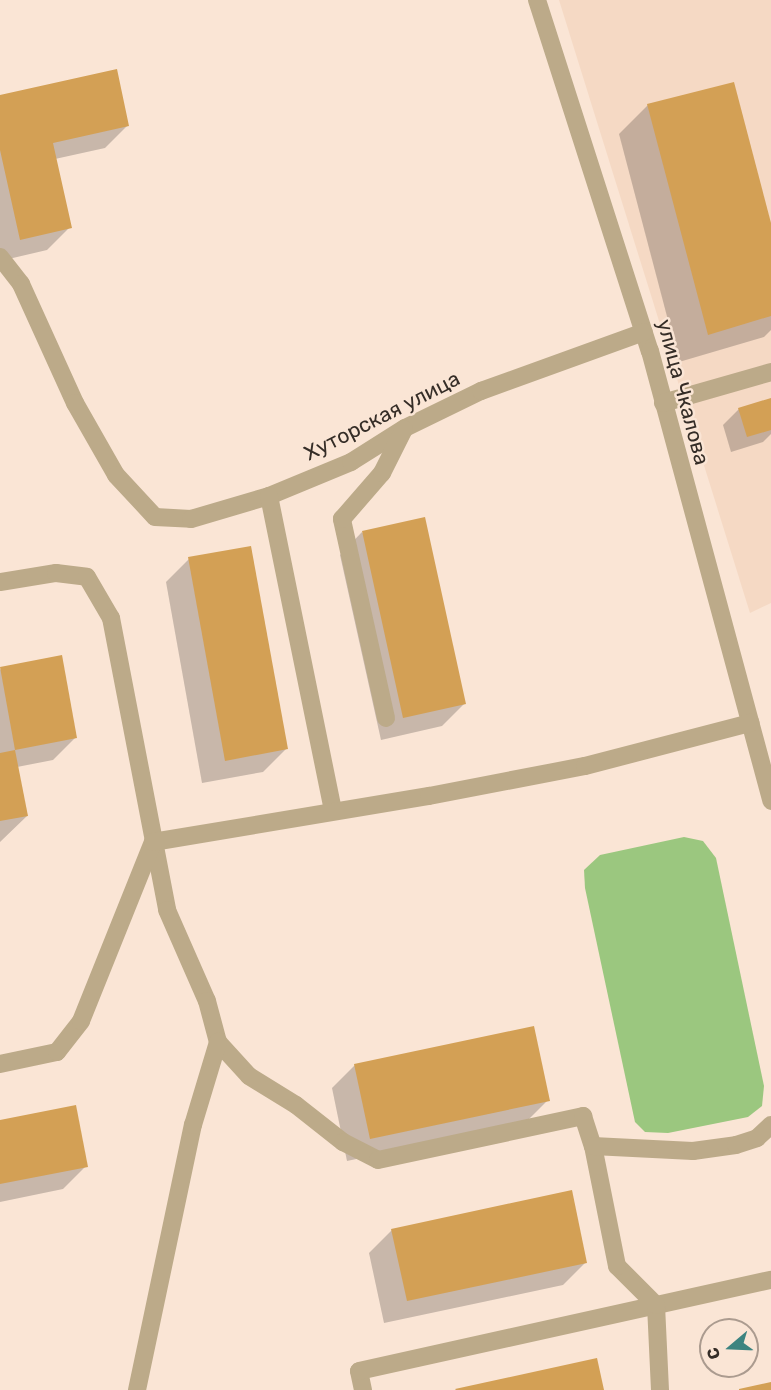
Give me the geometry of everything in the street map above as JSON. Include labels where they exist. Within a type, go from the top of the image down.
[{"type":"street","name":"улица Чкалова","points":[[537,0],[644,333],[750,723],[766,766],[771,801]]},
{"type":"street","name":"Хуторская улица","points":[[0,257],[21,284],[75,403],[116,475],[155,517],[191,519],[269,496],[351,462],[405,428],[481,391],[644,333]]},
{"type":"street","points":[[663,403],[771,372]]},
{"type":"street","points":[[386,718],[342,519],[382,473],[405,428]]},
{"type":"street","points":[[269,496],[333,812]]},
{"type":"street","points":[[0,582],[56,573],[87,577],[111,618],[167,910],[207,1001],[218,1042],[249,1076],[296,1105],[343,1142],[378,1160],[583,1116],[593,1146],[617,1266],[656,1305],[660,1390]]},
{"type":"street","points":[[153,842],[585,766],[750,723]]},
{"type":"street","points":[[0,1064],[57,1052],[81,1021],[153,842]]},
{"type":"street","points":[[137,1390],[193,1125],[218,1042]]},
{"type":"street","points":[[593,1146],[693,1151],[736,1145],[757,1138],[771,1125]]},
{"type":"street","points":[[363,1390],[359,1371],[771,1280]]},
{"type":"shaded area","points":[[559,0],[771,0],[771,603],[750,613]]},
{"type":"green space","points":[[684,837],[703,841],[716,858],[764,1086],[762,1106],[748,1117],[668,1133],[645,1132],[635,1122],[585,888],[584,870],[600,855]]},
{"type":"building","points":[[117,69],[129,126],[53,143],[72,228],[20,240],[0,150],[0,95]]},
{"type":"building","points":[[734,82],[771,223],[771,316],[708,335],[647,104]]},
{"type":"building","points":[[771,398],[771,430],[747,437],[738,408]]},
{"type":"building","points":[[425,517],[466,704],[403,718],[362,531]]},
{"type":"building","points":[[251,546],[288,749],[225,761],[188,557]]},
{"type":"building","points":[[62,655],[77,738],[15,750],[0,667]]},
{"type":"building","points":[[15,750],[28,816],[0,821],[0,753]]},
{"type":"building","points":[[534,1026],[550,1101],[370,1139],[354,1064]]},
{"type":"building","points":[[76,1105],[88,1167],[0,1184],[0,1120]]},
{"type":"building","points":[[572,1190],[587,1263],[407,1301],[391,1229]]},
{"type":"building","points":[[597,1358],[604,1390],[455,1389]]},
{"type":"building","points":[[771,1382],[771,1390],[739,1390],[739,1389]]}]
